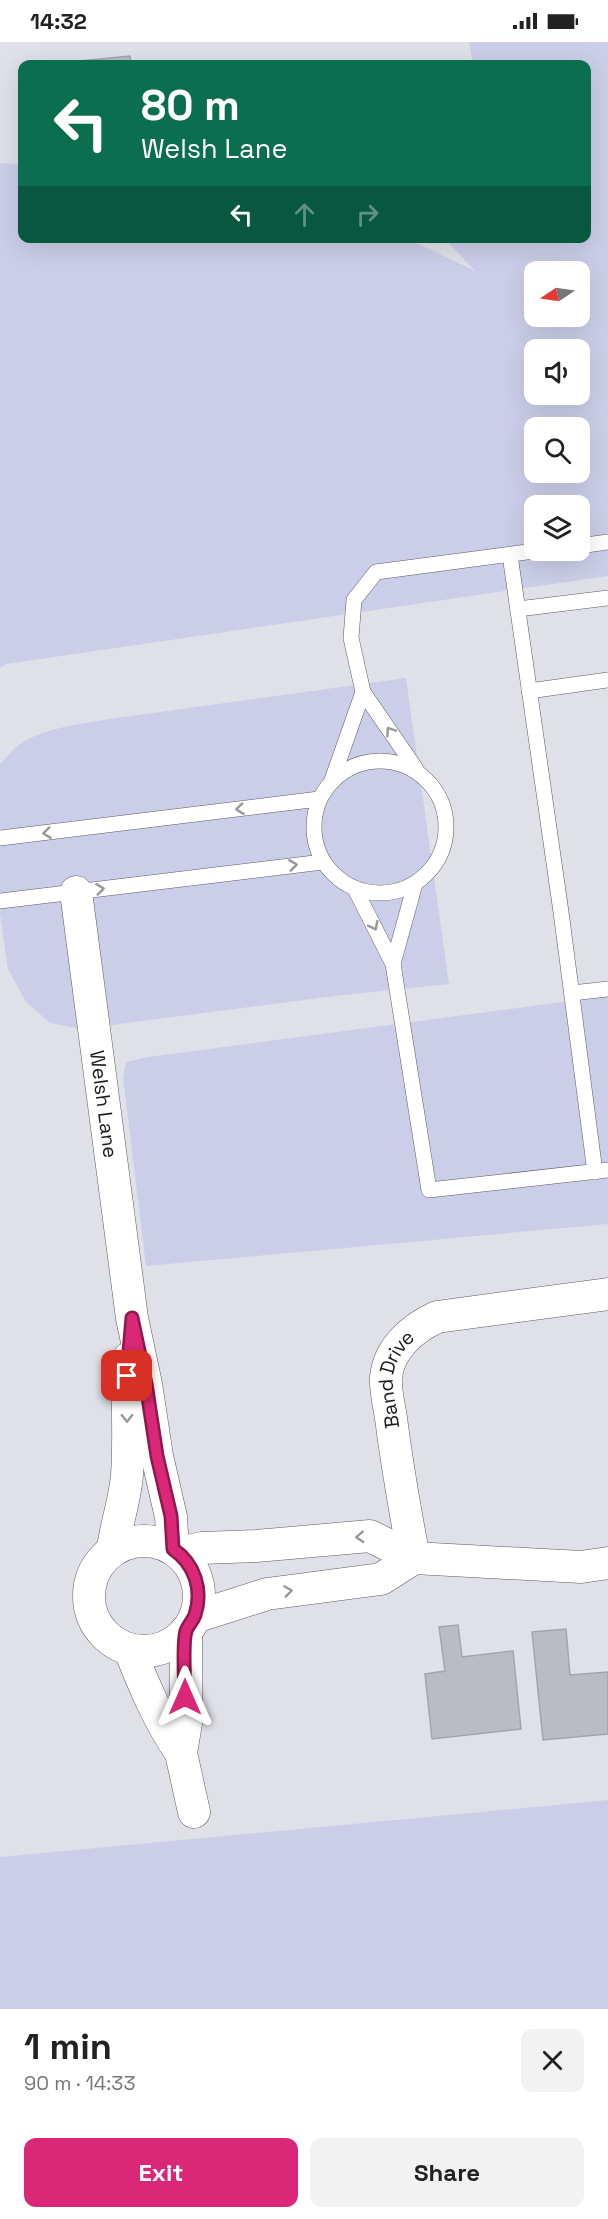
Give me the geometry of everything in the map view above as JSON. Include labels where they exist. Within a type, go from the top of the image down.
[{"type":"street","name":"Welsh Lane","points":[[76,892],[132,1318],[176,1551]]},
{"type":"street","name":"Band Drive","points":[[414,1558],[398,1476],[386,1377],[393,1356],[404,1340],[419,1325],[437,1317],[608,1294]]},
{"type":"street","name":"Welsh Lane","points":[[130,1650],[113,1642],[100,1630],[91,1614],[88,1596],[92,1578],[100,1562],[113,1549],[123,1508],[127,1474],[126,1391],[132,1318]]},
{"type":"street","points":[[176,1551],[370,1536],[414,1558],[580,1566],[608,1563]]},
{"type":"street","points":[[113,1549],[129,1542],[147,1540],[164,1544],[176,1551],[190,1566],[197,1582],[198,1600],[191,1624],[186,1723],[181,1753],[194,1812]]},
{"type":"street","points":[[181,1753],[165,1730],[130,1650],[146,1651],[161,1648],[175,1641],[191,1624],[267,1594],[381,1579],[414,1558]]},
{"type":"lane","points":[[590,544],[608,542]]},
{"type":"lane","points":[[363,692],[332,780],[319,799],[314,821],[315,842],[323,862],[337,878],[355,889],[375,894],[396,892],[416,884],[432,870],[442,852],[447,830],[444,807],[434,786],[417,770],[363,692],[351,638],[354,600],[376,572],[524,553]]},
{"type":"lane","points":[[355,889],[393,964],[429,1190],[601,1171],[572,993],[510,555]]},
{"type":"lane","points":[[518,609],[608,598]]},
{"type":"lane","points":[[529,691],[608,680]]},
{"type":"lane","points":[[332,780],[351,766],[373,760],[396,761],[417,770]]},
{"type":"lane","points":[[0,838],[319,799]]},
{"type":"lane","points":[[0,902],[323,862]]},
{"type":"lane","points":[[393,964],[416,884]]},
{"type":"lane","points":[[572,993],[608,989]]},
{"type":"shaded area","points":[[469,42],[608,42],[608,576],[6,664],[0,668],[0,163],[18,165],[18,243],[416,243],[475,271],[449,243],[591,243],[591,60],[472,60]]},
{"type":"shaded area","points":[[406,678],[449,984],[334,996],[81,1029],[50,1023],[26,1002],[8,969],[0,914],[0,764],[17,746],[42,733],[79,724]]},
{"type":"shaded area","points":[[608,996],[608,1224],[146,1266],[123,1078],[126,1062],[148,1057]]},
{"type":"shaded area","points":[[608,1800],[608,2009],[0,2009],[0,1857]]},
{"type":"building","points":[[130,56],[130,60],[90,60]]},
{"type":"building","points":[[458,1625],[462,1657],[513,1651],[521,1729],[432,1739],[425,1674],[445,1671],[439,1627]]},
{"type":"building","points":[[566,1629],[570,1675],[608,1672],[608,1734],[543,1740],[532,1632]]},
{"type":"route","points":[[127,1376],[132,1318],[146,1384],[157,1456],[171,1516],[173,1549],[190,1566],[197,1582],[198,1600],[195,1617],[186,1630],[185,1697]]}]
